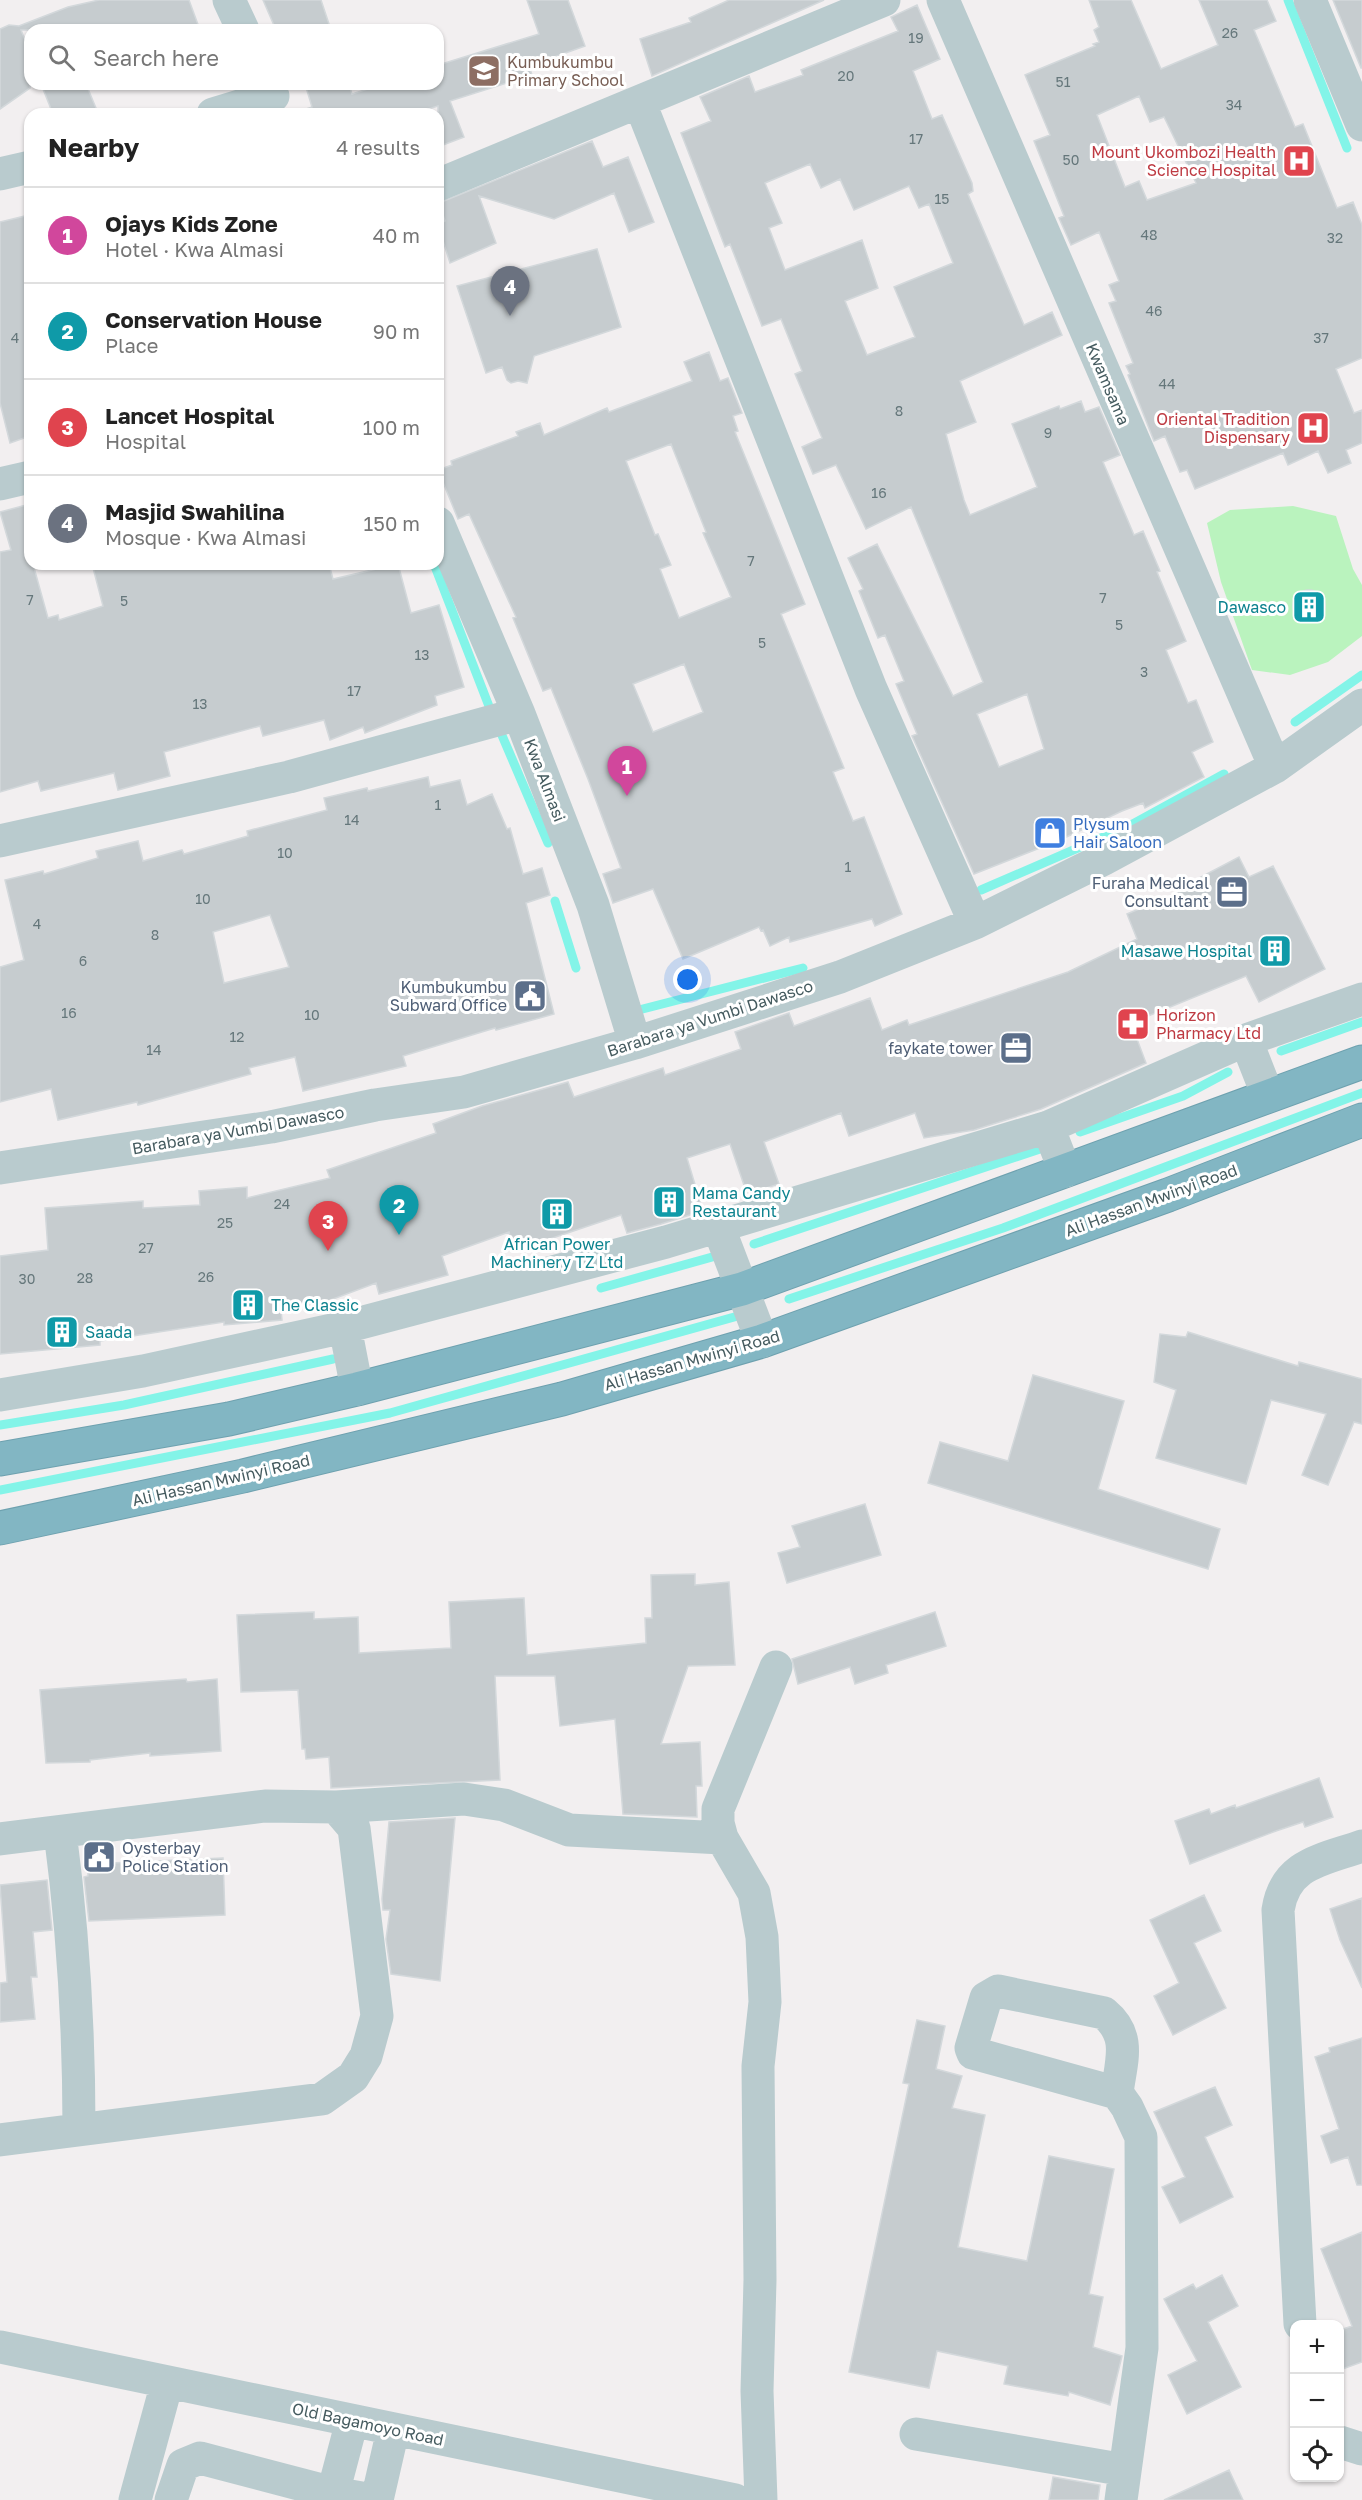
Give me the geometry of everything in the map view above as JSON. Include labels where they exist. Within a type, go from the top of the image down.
[{"type":"highway","points":[[0,1459],[229,1419],[357,1389],[742,1289],[1362,1062]]},
{"type":"highway","name":"Ali Hassan Mwinyi Road","points":[[0,1527],[243,1476],[562,1399],[762,1341],[1168,1195],[1362,1120]]},
{"type":"street","points":[[229,0],[240,24]]},
{"type":"street","points":[[444,183],[884,0]]},
{"type":"street","name":"Kwamsama","points":[[943,0],[1275,767]]},
{"type":"street","points":[[1310,0],[1362,125]]},
{"type":"street","points":[[236,108],[274,98]]},
{"type":"street","points":[[640,103],[871,689],[975,922]]},
{"type":"street","points":[[0,174],[24,168]]},
{"type":"street","points":[[0,484],[24,478]]},
{"type":"street","name":"Kwa Almasi","points":[[444,537],[519,714],[593,905],[635,1043]]},
{"type":"street","name":"Barabara ya Vumbi Dawasco","points":[[0,1168],[271,1127],[375,1105],[464,1092],[635,1043],[840,977],[975,922],[1104,860],[1275,767],[1362,705]]},
{"type":"street","points":[[0,841],[289,777],[519,714]]},
{"type":"street","points":[[0,1395],[143,1371],[345,1327],[718,1226],[1048,1127],[1246,1040],[1362,999]]},
{"type":"street","points":[[1246,1040],[1268,1096]]},
{"type":"street","points":[[1048,1127],[1065,1171]]},
{"type":"street","points":[[718,1226],[762,1341]]},
{"type":"street","points":[[345,1327],[357,1389]]},
{"type":"street","points":[[760,2500],[757,2391],[760,2291],[758,2066],[765,2002],[762,1937],[754,1893],[722,1838],[718,1809],[776,1667]]},
{"type":"street","points":[[0,1839],[265,1806],[336,1808],[464,1799],[504,1805],[569,1830],[722,1838]]},
{"type":"street","points":[[0,2140],[79,2128],[322,2100],[353,2077],[366,2056],[377,2016],[354,1828],[336,1808]]},
{"type":"street","points":[[60,1832],[67,1886],[79,2047],[79,2128]]},
{"type":"street","points":[[1300,2320],[1278,1910],[1280,1893],[1296,1871],[1362,1846]]},
{"type":"street","points":[[916,2434],[1123,2485],[1142,2348],[1141,2137],[1127,2107],[1117,2093],[973,2053],[971,2048],[986,1998],[998,1991],[1104,2013],[1116,2023],[1123,2042],[1117,2093]]},
{"type":"street","name":"Old Bagamoyo Road","points":[[0,2347],[393,2430],[608,2487],[735,2500]]},
{"type":"street","points":[[135,2500],[167,2383]]},
{"type":"street","points":[[333,2493],[352,2421]]},
{"type":"street","points":[[171,2500],[183,2465],[201,2458],[333,2493],[375,2500],[393,2430]]},
{"type":"street","points":[[1344,2443],[1362,2449]]},
{"type":"green space","points":[[1293,506],[1336,516],[1353,569],[1362,585],[1362,636],[1328,662],[1290,675],[1252,670],[1221,582],[1207,523],[1230,510]]},
{"type":"building","points":[[99,0],[189,0],[198,24],[24,24],[68,7]]},
{"type":"building","points":[[263,0],[321,0],[329,24],[273,24]]},
{"type":"building","points":[[527,0],[568,0],[585,46],[529,66],[532,75],[450,101],[464,137],[444,145],[444,108],[438,108],[438,106],[432,108],[309,108],[312,107],[307,90],[351,90],[352,94],[364,90],[444,90],[444,63],[539,34]]},
{"type":"building","points":[[729,0],[824,0],[652,76],[640,39],[691,22],[689,18]]},
{"type":"building","points":[[1089,0],[1131,0],[1161,69],[1218,45],[1199,0],[1267,0],[1276,21],[1254,30],[1295,127],[1303,124],[1337,208],[1353,202],[1362,225],[1362,358],[1336,369],[1354,413],[1362,410],[1362,443],[1346,450],[1351,463],[1328,473],[1318,451],[1288,465],[1283,453],[1195,489],[1187,470],[1180,472],[1165,436],[1154,441],[1128,375],[1130,374],[1126,366],[1133,363],[1109,303],[1116,301],[1109,285],[1119,281],[1099,232],[1071,245],[1059,218],[1064,216],[1034,141],[1050,135],[1025,75],[1095,46],[1093,44],[1099,42],[1094,30],[1099,27]],"holes":[[[1139,96],[1150,122],[1164,117],[1196,183],[1147,200],[1139,181],[1125,187],[1097,115]]]},
{"type":"building","points":[[1333,0],[1362,0],[1362,68],[1361,68]]},
{"type":"building","points":[[917,5],[940,59],[913,71],[932,119],[942,115],[972,183],[973,191],[968,194],[1024,325],[1052,312],[1062,335],[960,381],[976,422],[946,434],[970,515],[1037,487],[1012,424],[1059,406],[1060,409],[1081,401],[1085,412],[1099,407],[1120,455],[1103,462],[1134,535],[1143,531],[1160,571],[1157,572],[1186,641],[1166,650],[1188,703],[1196,700],[1213,742],[1192,752],[1204,777],[1145,808],[1143,803],[1122,811],[1060,840],[974,874],[912,736],[917,734],[896,684],[904,681],[885,635],[878,638],[859,591],[863,589],[848,558],[877,544],[953,696],[983,682],[911,507],[866,529],[836,465],[813,474],[802,447],[822,438],[795,374],[802,371],[781,319],[762,326],[730,244],[725,247],[681,133],[711,121],[700,97],[749,76],[755,92],[803,75],[801,70],[898,31],[891,17]],"holes":[[[810,164],[821,188],[840,179],[854,210],[909,186],[919,208],[929,204],[953,263],[894,287],[915,337],[867,355],[845,301],[878,288],[862,240],[785,270],[769,228],[782,223],[765,183]],[[1027,694],[1044,749],[999,767],[977,714]]]},
{"type":"building","points":[[24,24],[24,30],[21,30],[24,37],[24,90],[27,90],[0,109],[0,29],[9,25]]},
{"type":"building","points":[[43,90],[88,90],[96,108],[51,108]]},
{"type":"building","points":[[592,141],[603,167],[628,157],[654,222],[629,232],[614,193],[554,219],[479,196],[496,243],[450,263],[444,244],[444,201]]},
{"type":"building","points":[[24,216],[24,438],[10,443],[0,403],[0,222]]},
{"type":"building","points":[[597,249],[621,327],[534,356],[527,383],[518,381],[511,383],[507,380],[502,367],[486,373],[457,286]]},
{"type":"building","points":[[709,352],[720,381],[728,378],[742,413],[733,416],[738,431],[735,432],[805,604],[781,614],[844,768],[833,772],[853,821],[864,817],[902,914],[875,926],[872,919],[790,942],[789,937],[770,946],[763,930],[761,931],[759,927],[683,959],[653,889],[613,903],[603,874],[621,868],[588,779],[551,688],[543,691],[513,618],[516,617],[469,514],[458,519],[444,485],[444,468],[452,465],[451,461],[518,436],[516,432],[540,423],[544,435],[607,408],[609,412],[692,381],[684,362]],"holes":[[[671,444],[706,532],[703,533],[731,597],[679,618],[660,569],[671,565],[658,534],[655,535],[626,461]],[[684,664],[703,712],[653,732],[633,684]]]},
{"type":"building","points":[[24,506],[24,570],[35,570],[48,618],[58,615],[59,620],[103,606],[94,570],[331,570],[333,579],[372,570],[400,570],[411,613],[439,605],[464,687],[435,696],[437,705],[365,733],[363,727],[330,740],[324,720],[263,736],[260,726],[164,752],[170,776],[118,790],[114,773],[41,791],[38,781],[0,792],[0,552],[11,550],[0,512]]},
{"type":"building","name":"Dawasco","points":[[1309,590],[1320,595],[1325,606],[1320,617],[1309,622],[1298,617],[1293,606],[1298,595]]},
{"type":"building","points":[[428,777],[430,787],[460,780],[467,805],[492,794],[507,829],[510,828],[523,874],[542,868],[550,895],[526,903],[554,1014],[496,1030],[495,1028],[403,1056],[406,1066],[303,1091],[295,1057],[249,1068],[251,1074],[138,1105],[137,1102],[58,1120],[51,1089],[0,1102],[0,967],[24,960],[5,880],[43,871],[44,874],[98,858],[96,851],[138,841],[143,861],[182,850],[184,854],[248,836],[247,831],[327,810],[324,798],[367,788],[368,791]],"holes":[[[270,915],[289,967],[224,983],[213,932]]]},
{"type":"building","points":[[1239,857],[1249,877],[1273,866],[1325,969],[1259,1002],[1246,976],[1131,1023],[1146,1063],[1041,1109],[974,1130],[924,1138],[915,1113],[849,1136],[841,1113],[764,1142],[779,1184],[747,1194],[730,1144],[687,1158],[703,1211],[661,1224],[627,1233],[621,1215],[514,1251],[509,1232],[442,1256],[448,1275],[379,1294],[376,1283],[317,1305],[281,1310],[282,1320],[224,1325],[224,1322],[100,1341],[100,1345],[0,1354],[0,1256],[48,1250],[45,1208],[143,1201],[143,1208],[200,1205],[199,1191],[247,1187],[247,1198],[330,1178],[327,1170],[436,1133],[433,1124],[482,1106],[568,1082],[574,1097],[663,1068],[665,1075],[741,1049],[735,1032],[789,1013],[794,1026],[870,998],[882,1030],[907,1020],[909,1025],[1068,972],[1137,939],[1127,914],[1202,883],[1199,878]]},
{"type":"building","points":[[1188,1332],[1298,1366],[1299,1362],[1362,1379],[1362,1424],[1354,1422],[1328,1485],[1302,1475],[1326,1414],[1271,1400],[1246,1484],[1156,1458],[1176,1390],[1154,1382],[1160,1334],[1186,1337]]},
{"type":"building","points":[[1033,1375],[1124,1401],[1098,1489],[1220,1529],[1208,1569],[928,1483],[940,1442],[1008,1461]]},
{"type":"building","points":[[865,1504],[881,1555],[787,1583],[778,1553],[800,1547],[792,1526]]},
{"type":"building","points":[[695,1574],[695,1585],[729,1582],[735,1665],[688,1666],[661,1744],[700,1742],[702,1786],[696,1786],[697,1817],[623,1814],[615,1719],[560,1726],[555,1676],[495,1676],[500,1780],[331,1788],[329,1757],[306,1759],[305,1749],[302,1749],[298,1690],[241,1692],[237,1615],[314,1612],[314,1619],[358,1617],[359,1653],[451,1648],[449,1602],[524,1598],[527,1655],[646,1643],[645,1618],[652,1618],[651,1575]]},
{"type":"building","points":[[935,1612],[946,1646],[886,1665],[888,1673],[855,1684],[850,1667],[798,1684],[792,1659]]},
{"type":"building","points":[[186,1679],[187,1682],[217,1679],[221,1751],[150,1756],[150,1753],[90,1760],[90,1762],[46,1763],[40,1690]]},
{"type":"building","points":[[1319,1778],[1333,1817],[1305,1827],[1303,1822],[1190,1864],[1175,1821],[1209,1809],[1211,1814],[1235,1805],[1236,1808]]},
{"type":"building","points":[[455,1818],[440,1981],[391,1974],[386,1939],[390,1910],[383,1910],[382,1899],[389,1822]]},
{"type":"building","points":[[223,1858],[225,1915],[89,1921],[84,1877],[88,1876],[88,1864]]},
{"type":"building","points":[[47,1880],[52,1930],[33,1932],[37,1977],[31,1977],[35,2019],[0,2022],[0,1983],[7,1982],[0,1885]]},
{"type":"building","points":[[1204,1895],[1221,1931],[1194,1943],[1226,2008],[1173,2035],[1154,1996],[1179,1983],[1150,1920]]},
{"type":"building","points":[[1362,1898],[1362,1988],[1340,1940],[1330,1909]]},
{"type":"building","points":[[917,2020],[945,2026],[936,2069],[962,2076],[952,2108],[985,2115],[958,2247],[1027,2261],[1049,2156],[1114,2169],[1089,2294],[1103,2297],[1093,2347],[1122,2356],[1110,2405],[1069,2392],[1068,2396],[1004,2384],[1008,2366],[937,2351],[929,2388],[849,2372],[909,2084],[903,2083]]},
{"type":"building","points":[[1362,2038],[1362,2185],[1357,2185],[1348,2157],[1331,2163],[1321,2136],[1339,2129],[1315,2057],[1330,2052],[1329,2048]]},
{"type":"building","points":[[1215,2087],[1232,2125],[1205,2137],[1233,2197],[1180,2223],[1162,2187],[1185,2177],[1154,2112]]},
{"type":"building","points":[[1362,2232],[1362,2362],[1344,2369],[1344,2329],[1352,2326],[1321,2249]]},
{"type":"building","points":[[1222,2275],[1238,2306],[1208,2322],[1241,2387],[1187,2414],[1168,2375],[1197,2361],[1164,2299],[1193,2284],[1196,2289]]},
{"type":"building","points":[[1229,2470],[1243,2500],[1164,2500]]},
{"type":"building","points":[[1053,2477],[1100,2485],[1098,2500],[1049,2500]]},
{"type":"waterway","points":[[1288,0],[1347,148]]},
{"type":"waterway","points":[[436,570],[492,714]]},
{"type":"waterway","points":[[1295,722],[1362,675]]},
{"type":"waterway","points":[[498,726],[548,843]]},
{"type":"waterway","points":[[981,890],[1131,825],[1224,774]]},
{"type":"waterway","points":[[555,901],[576,968]]},
{"type":"waterway","points":[[631,1012],[803,968]]},
{"type":"waterway","points":[[1281,1051],[1362,1022]]},
{"type":"waterway","points":[[1080,1132],[1183,1096],[1228,1072]]},
{"type":"waterway","points":[[789,1299],[1003,1228],[1362,1093]]},
{"type":"waterway","points":[[754,1244],[1049,1146]]},
{"type":"waterway","points":[[601,1288],[723,1254]]},
{"type":"waterway","points":[[0,1490],[390,1413],[745,1314]]},
{"type":"waterway","points":[[0,1425],[124,1405],[333,1359]]},
{"type":"place","name":"Kumbukumbu Primary School","points":[[484,71]]},
{"type":"place","name":"Mount Ukombozi Health Science Hospital","points":[[1299,161]]},
{"type":"place","name":"Masjid Swahilina","points":[[510,316]]},
{"type":"place","name":"Oriental Tradition Dispensary","points":[[1313,428]]},
{"type":"place","name":"Dawasco","points":[[1309,607]]},
{"type":"place","name":"Ojays Kids Zone","points":[[627,796]]},
{"type":"place","name":"Plysum Hair Saloon","points":[[1050,833]]},
{"type":"place","name":"Furaha Medical Consultant","points":[[1232,892]]},
{"type":"place","name":"Masawe Hospital","points":[[1275,951]]},
{"type":"place","name":"Kumbukumbu Subward Office","points":[[530,996]]},
{"type":"place","name":"Horizon Pharmacy Ltd","points":[[1133,1024]]},
{"type":"place","name":"faykate tower","points":[[1016,1048]]},
{"type":"place","name":"Mama Candy Restaurant","points":[[669,1202]]},
{"type":"place","name":"African Power Machinery TZ Ltd","points":[[557,1214]]},
{"type":"place","name":"Conservation House","points":[[399,1235]]},
{"type":"place","name":"Lancet Hospital","points":[[328,1251]]},
{"type":"place","name":"The Classic","points":[[248,1305]]},
{"type":"place","name":"Saada","points":[[62,1332]]},
{"type":"place","name":"Oysterbay Police Station","points":[[99,1857]]}]
